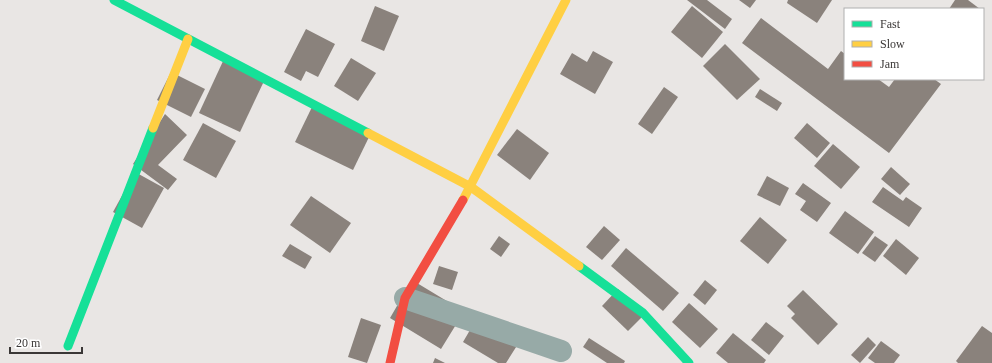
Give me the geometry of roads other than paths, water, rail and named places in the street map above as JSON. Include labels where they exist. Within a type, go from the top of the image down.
[{"type":"street","points":[[114,0],[471,188],[643,313],[689,363]]},
{"type":"street","points":[[390,363],[405,298],[471,188],[566,0]]},
{"type":"street","points":[[68,346],[188,39]]},
{"type":"street","points":[[405,298],[561,351]]}]
